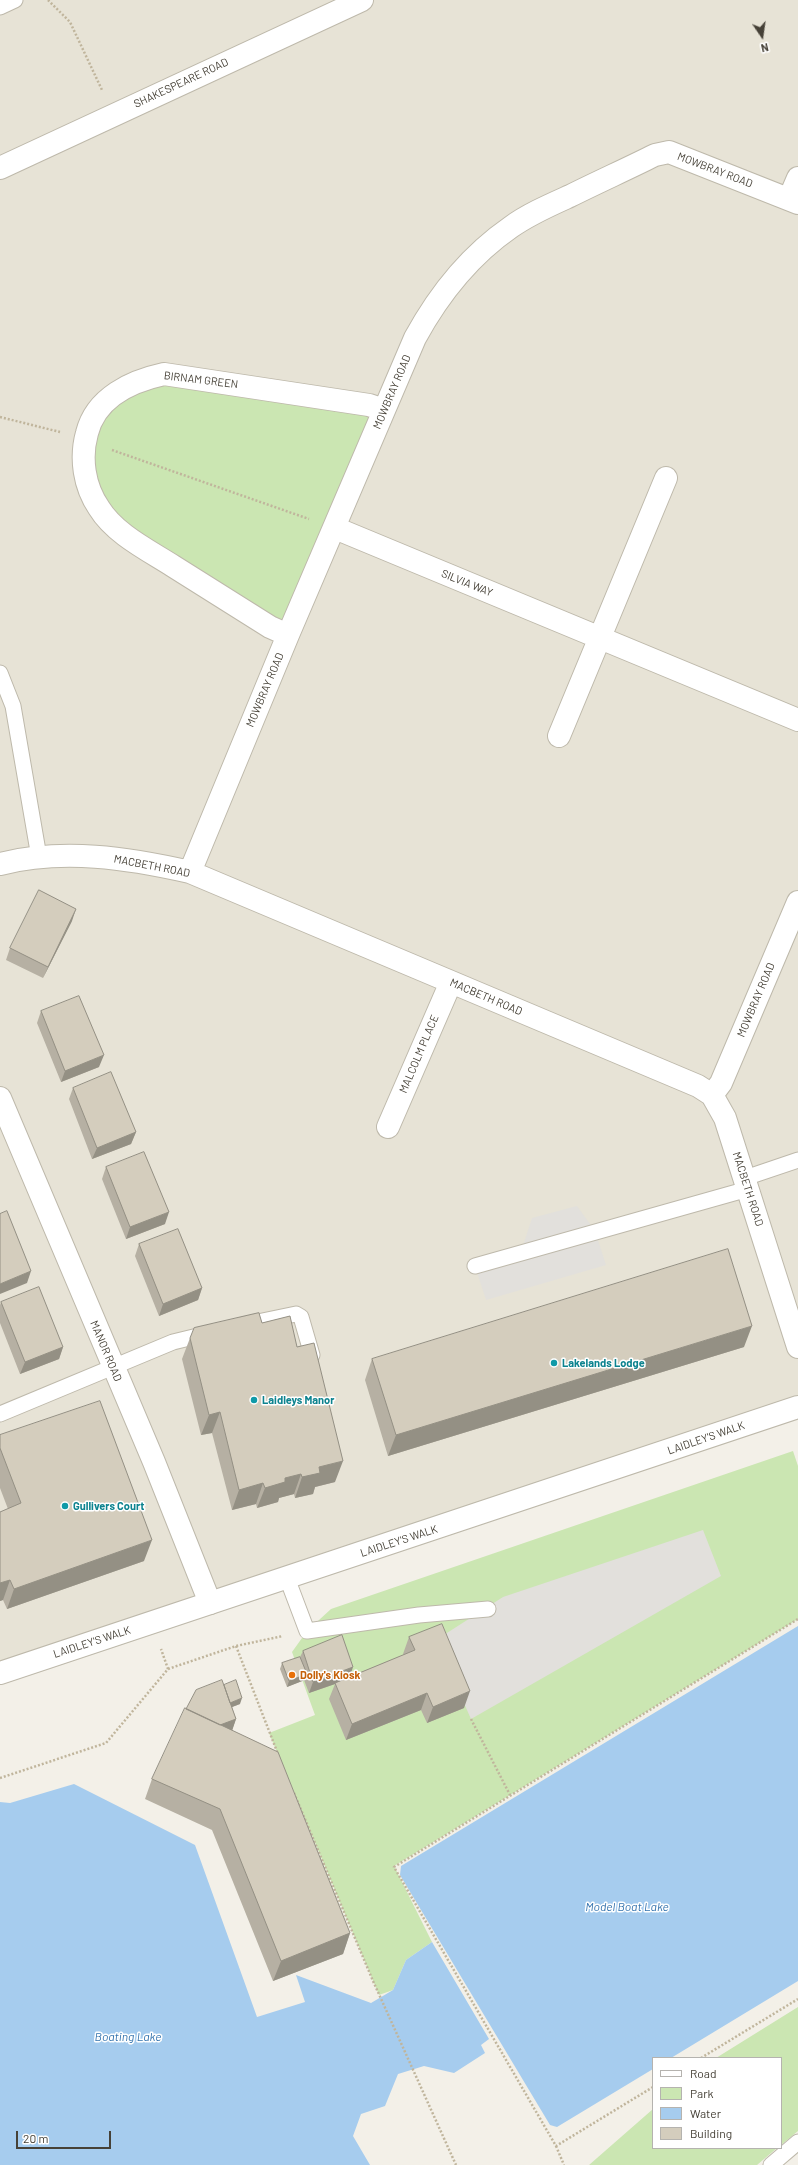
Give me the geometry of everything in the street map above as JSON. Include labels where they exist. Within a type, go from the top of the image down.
[{"type":"street","name":"SHAKESPEARE ROAD","points":[[0,168],[113,114],[362,0]]},
{"type":"street","name":"MOWBRAY ROAD","points":[[190,872],[288,635],[415,338],[432,308],[454,278],[480,252],[512,226],[551,205],[655,155],[669,152],[794,201]]},
{"type":"street","points":[[794,201],[798,178]]},
{"type":"street","name":"BIRNAM GREEN","points":[[288,635],[270,627],[147,550],[113,525],[99,508],[89,488],[83,464],[85,440],[89,423],[100,407],[118,390],[142,379],[164,374],[369,405],[384,410]]},
{"type":"street","points":[[559,736],[666,478]]},
{"type":"street","name":"SILVIA WAY","points":[[335,528],[798,720]]},
{"type":"street","name":"MACBETH ROAD","points":[[0,864],[39,857],[82,855],[118,858],[190,872],[698,1086],[712,1096],[725,1118],[798,1347]]},
{"type":"street","name":"MOWBRAY ROAD","points":[[712,1096],[721,1083],[798,902]]},
{"type":"street","name":"MALCOLM PLACE","points":[[388,1127],[451,982]]},
{"type":"street","name":"MANOR ROAD","points":[[0,1098],[160,1477],[210,1603]]},
{"type":"street","name":"LAIDLEY'S WALK","points":[[0,1673],[798,1407]]},
{"type":"lane","points":[[0,7],[15,0]]},
{"type":"lane","points":[[0,673],[13,706],[39,857]]},
{"type":"lane","points":[[476,1266],[746,1184],[798,1160]]},
{"type":"lane","points":[[0,1414],[84,1380],[112,1366],[173,1342],[289,1314],[296,1314],[301,1317],[312,1355]]},
{"type":"lane","points":[[287,1578],[307,1631],[419,1615],[488,1609]]},
{"type":"lane","points":[[771,2165],[798,2142]]},
{"type":"path","points":[[48,0],[70,22],[113,114]]},
{"type":"path","points":[[0,417],[85,440],[335,528]]},
{"type":"path","points":[[564,2165],[556,2146],[394,1866],[798,1619]]},
{"type":"path","points":[[152,1622],[168,1669]]},
{"type":"path","points":[[0,1778],[106,1743],[168,1669],[236,1646],[307,1631]]},
{"type":"path","points":[[236,1646],[281,1761]]},
{"type":"path","points":[[471,1719],[510,1795]]},
{"type":"path","points":[[292,1788],[373,1981],[456,2165]]},
{"type":"path","points":[[703,2057],[798,1999]]},
{"type":"path","points":[[556,2146],[652,2088]]},
{"type":"shaded area","points":[[0,0],[798,0],[798,1407],[0,1673]]},
{"type":"shaded area","points":[[577,1206],[595,1231],[606,1265],[486,1300],[475,1266],[521,1252],[532,1218]]},
{"type":"shaded area","points":[[703,1530],[721,1576],[471,1719],[436,1640],[503,1597]]},
{"type":"green space","points":[[142,379],[384,410],[288,635],[113,525],[85,440]]},
{"type":"green space","points":[[793,1451],[798,1466],[798,1619],[394,1866],[432,1942],[406,1960],[393,1990],[379,1995],[269,1733],[315,1715],[292,1652],[307,1631],[331,1609]]},
{"type":"green space","points":[[798,2007],[798,2131],[782,2144],[782,2057],[718,2057]]},
{"type":"green space","points":[[652,2110],[652,2149],[776,2149],[757,2165],[589,2165]]},
{"type":"water","name":"Model Boat Lake","points":[[798,1626],[798,1981],[673,2057],[652,2057],[652,2070],[557,2127],[550,2125],[400,1875],[401,1866]]},
{"type":"water","name":"Boating Lake","points":[[74,1784],[195,1845],[257,2017],[305,2002],[296,1975],[371,2003],[393,1990],[406,1960],[432,1942],[489,2039],[481,2045],[485,2053],[454,2073],[424,2066],[398,2074],[385,2106],[361,2114],[353,2136],[370,2165],[0,2165],[0,1802],[10,1803]]},
{"type":"building","points":[[39,890],[76,909],[48,967],[10,948]]},
{"type":"building","points":[[79,996],[104,1055],[65,1071],[41,1011]]},
{"type":"building","points":[[111,1072],[136,1132],[97,1148],[73,1088]]},
{"type":"building","points":[[144,1152],[169,1212],[130,1227],[106,1167]]},
{"type":"building","points":[[7,1211],[31,1271],[0,1284],[0,1214]]},
{"type":"building","points":[[178,1229],[202,1288],[163,1304],[139,1244]]},
{"type":"building","name":"Lakelands Lodge","points":[[728,1249],[752,1326],[396,1435],[372,1359]]},
{"type":"building","points":[[39,1287],[63,1347],[25,1362],[1,1302]]},
{"type":"building","name":"Laidleys Manor","points":[[259,1313],[262,1323],[290,1316],[297,1347],[314,1343],[343,1461],[319,1467],[320,1473],[302,1477],[301,1474],[285,1478],[285,1482],[265,1488],[263,1483],[239,1490],[220,1412],[209,1415],[190,1338],[194,1328]]},
{"type":"building","name":"Gullivers Court","points":[[100,1401],[152,1540],[14,1589],[10,1580],[0,1583],[0,1512],[21,1503],[0,1448],[0,1435]]},
{"type":"building","points":[[442,1624],[470,1691],[433,1707],[427,1693],[352,1724],[335,1683],[415,1650],[409,1637]]},
{"type":"building","points":[[342,1635],[353,1667],[313,1682],[303,1651]]},
{"type":"building","points":[[300,1657],[307,1674],[289,1681],[282,1663]]},
{"type":"building","points":[[222,1680],[236,1719],[220,1725],[186,1709],[196,1690]]},
{"type":"building","points":[[236,1680],[242,1698],[230,1703],[224,1685]]},
{"type":"building","points":[[185,1708],[278,1752],[350,1933],[281,1961],[220,1809],[152,1779]]},
{"type":"place","name":"Lakelands Lodge","points":[[554,1363]]},
{"type":"place","name":"Laidleys Manor","points":[[254,1400]]},
{"type":"place","name":"Gullivers Court","points":[[65,1506]]},
{"type":"place","name":"Dolly's Kiosk","points":[[292,1675]]}]
